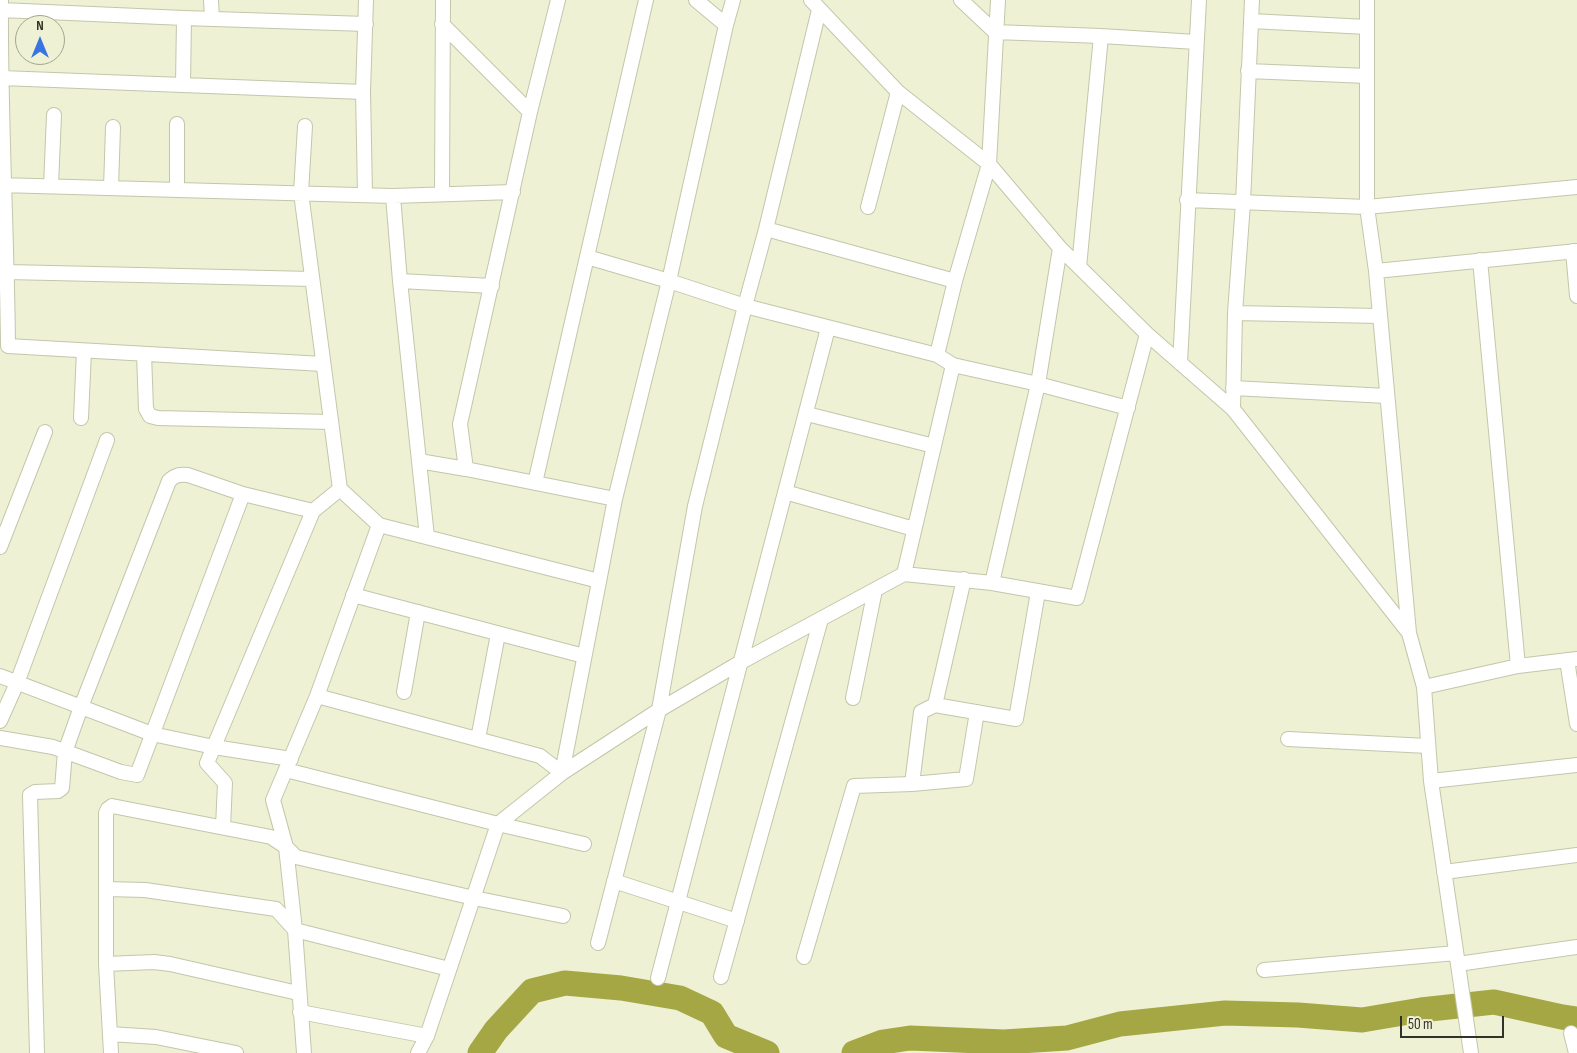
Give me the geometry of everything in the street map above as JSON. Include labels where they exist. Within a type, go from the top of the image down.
[{"type":"street","points":[[211,0],[212,19]]},
{"type":"street","points":[[366,0],[363,92],[366,194]]},
{"type":"street","points":[[442,194],[443,0]]},
{"type":"street","points":[[535,483],[646,0]]},
{"type":"street","points":[[696,0],[726,25]]},
{"type":"street","points":[[562,773],[615,499],[669,280],[726,25],[734,0]]},
{"type":"street","points":[[961,0],[995,32],[1196,42]]},
{"type":"street","points":[[937,355],[989,164],[998,0]]},
{"type":"street","points":[[1180,362],[1198,0]]},
{"type":"street","points":[[1233,409],[1235,313],[1243,203],[1252,0]]},
{"type":"street","points":[[1367,0],[1367,208],[1376,271],[1409,633],[1424,687],[1430,781],[1471,1053]]},
{"type":"street","points":[[466,469],[460,424],[554,3]]},
{"type":"street","points":[[324,364],[8,346],[8,272],[3,242],[1,185],[1,5],[184,18],[366,24]]},
{"type":"street","points":[[815,5],[898,92],[989,164],[1060,248],[1147,334],[1233,409],[1409,633]]},
{"type":"street","points":[[598,943],[659,710],[695,506],[766,229],[815,5]]},
{"type":"street","points":[[183,84],[184,18]]},
{"type":"street","points":[[1251,21],[1367,27]]},
{"type":"street","points":[[442,24],[530,112]]},
{"type":"street","points":[[1079,267],[1101,36]]},
{"type":"street","points":[[1248,71],[1367,76]]},
{"type":"street","points":[[2,78],[363,92]]},
{"type":"street","points":[[868,207],[898,92]]},
{"type":"street","points":[[51,186],[54,115]]},
{"type":"street","points":[[177,124],[177,190]]},
{"type":"street","points":[[305,126],[300,193],[340,489],[379,526],[599,581]]},
{"type":"street","points":[[111,188],[114,127]]},
{"type":"street","points":[[1,185],[393,196],[513,192]]},
{"type":"street","points":[[1187,200],[1367,208],[1577,187]]},
{"type":"street","points":[[393,196],[427,537]]},
{"type":"street","points":[[766,229],[956,281]]},
{"type":"street","points":[[992,583],[1038,384],[1060,248]]},
{"type":"street","points":[[1376,271],[1575,251],[1577,296]]},
{"type":"street","points":[[586,257],[669,280],[745,306],[937,355],[953,365],[1038,384],[1128,408]]},
{"type":"street","points":[[1480,260],[1518,666]]},
{"type":"street","points":[[8,272],[312,279]]},
{"type":"street","points":[[400,281],[492,286]]},
{"type":"street","points":[[1235,313],[1379,316]]},
{"type":"street","points":[[658,978],[828,328]]},
{"type":"street","points":[[418,1053],[426,1036],[498,824],[562,773],[659,710],[741,662],[904,574],[964,579],[1077,598],[1147,334]]},
{"type":"street","points":[[81,418],[84,351]]},
{"type":"street","points":[[144,354],[146,409],[150,416],[158,418],[331,422]]},
{"type":"street","points":[[904,574],[953,365]]},
{"type":"street","points":[[1233,388],[1386,396]]},
{"type":"street","points":[[806,414],[934,446]]},
{"type":"street","points":[[0,547],[46,432]]},
{"type":"street","points":[[0,721],[17,683],[106,440]]},
{"type":"street","points":[[419,461],[615,499]]},
{"type":"street","points":[[37,1053],[30,795],[35,792],[58,792],[62,788],[65,752],[169,481],[181,474],[188,475],[243,494],[313,512]]},
{"type":"street","points":[[223,827],[225,783],[208,763],[313,512],[340,489]]},
{"type":"street","points":[[785,492],[914,529]]},
{"type":"street","points":[[0,738],[53,748],[137,775],[243,494]]},
{"type":"street","points":[[304,1053],[298,993],[295,930],[286,847],[273,800],[317,696],[379,526]]},
{"type":"street","points":[[935,705],[964,579]]},
{"type":"street","points":[[853,698],[875,590]]},
{"type":"street","points":[[912,784],[921,712],[935,705],[1016,719],[1038,592]]},
{"type":"street","points":[[353,595],[584,656]]},
{"type":"street","points":[[404,692],[418,612]]},
{"type":"street","points":[[722,976],[821,619]]},
{"type":"street","points":[[478,739],[498,634]]},
{"type":"street","points":[[1424,687],[1518,666],[1572,659],[1577,724]]},
{"type":"street","points":[[0,676],[152,734],[214,746],[288,764],[498,824],[584,844]]},
{"type":"street","points":[[317,696],[540,756],[562,773]]},
{"type":"street","points":[[804,957],[854,786],[912,784],[966,779],[977,712]]},
{"type":"street","points":[[1288,739],[1428,746]]},
{"type":"street","points":[[1430,781],[1577,765]]},
{"type":"street","points":[[110,1053],[106,964],[106,813],[112,806],[271,837],[286,847],[296,857],[474,898],[563,916]]},
{"type":"street","points":[[1444,872],[1577,855]]},
{"type":"street","points":[[614,881],[737,921]]},
{"type":"street","points":[[106,889],[145,890],[276,909],[295,930],[449,969]]},
{"type":"street","points":[[1264,970],[1457,958],[1577,947]]},
{"type":"street","points":[[106,964],[162,963],[298,993]]},
{"type":"street","points":[[300,1012],[426,1036]]},
{"type":"street","points":[[110,1034],[156,1037],[192,1049],[236,1053]]},
{"type":"street","points":[[1571,1034],[1576,1053]]},
{"type":"waterway","points":[[480,1053],[496,1030],[532,991],[565,983],[621,988],[680,998],[712,1013],[726,1036],[767,1053]]},
{"type":"waterway","points":[[854,1053],[883,1042],[910,1038],[1004,1042],[1067,1038],[1120,1024],[1225,1013],[1298,1015],[1362,1020],[1421,1010],[1494,1002],[1577,1019]]}]
